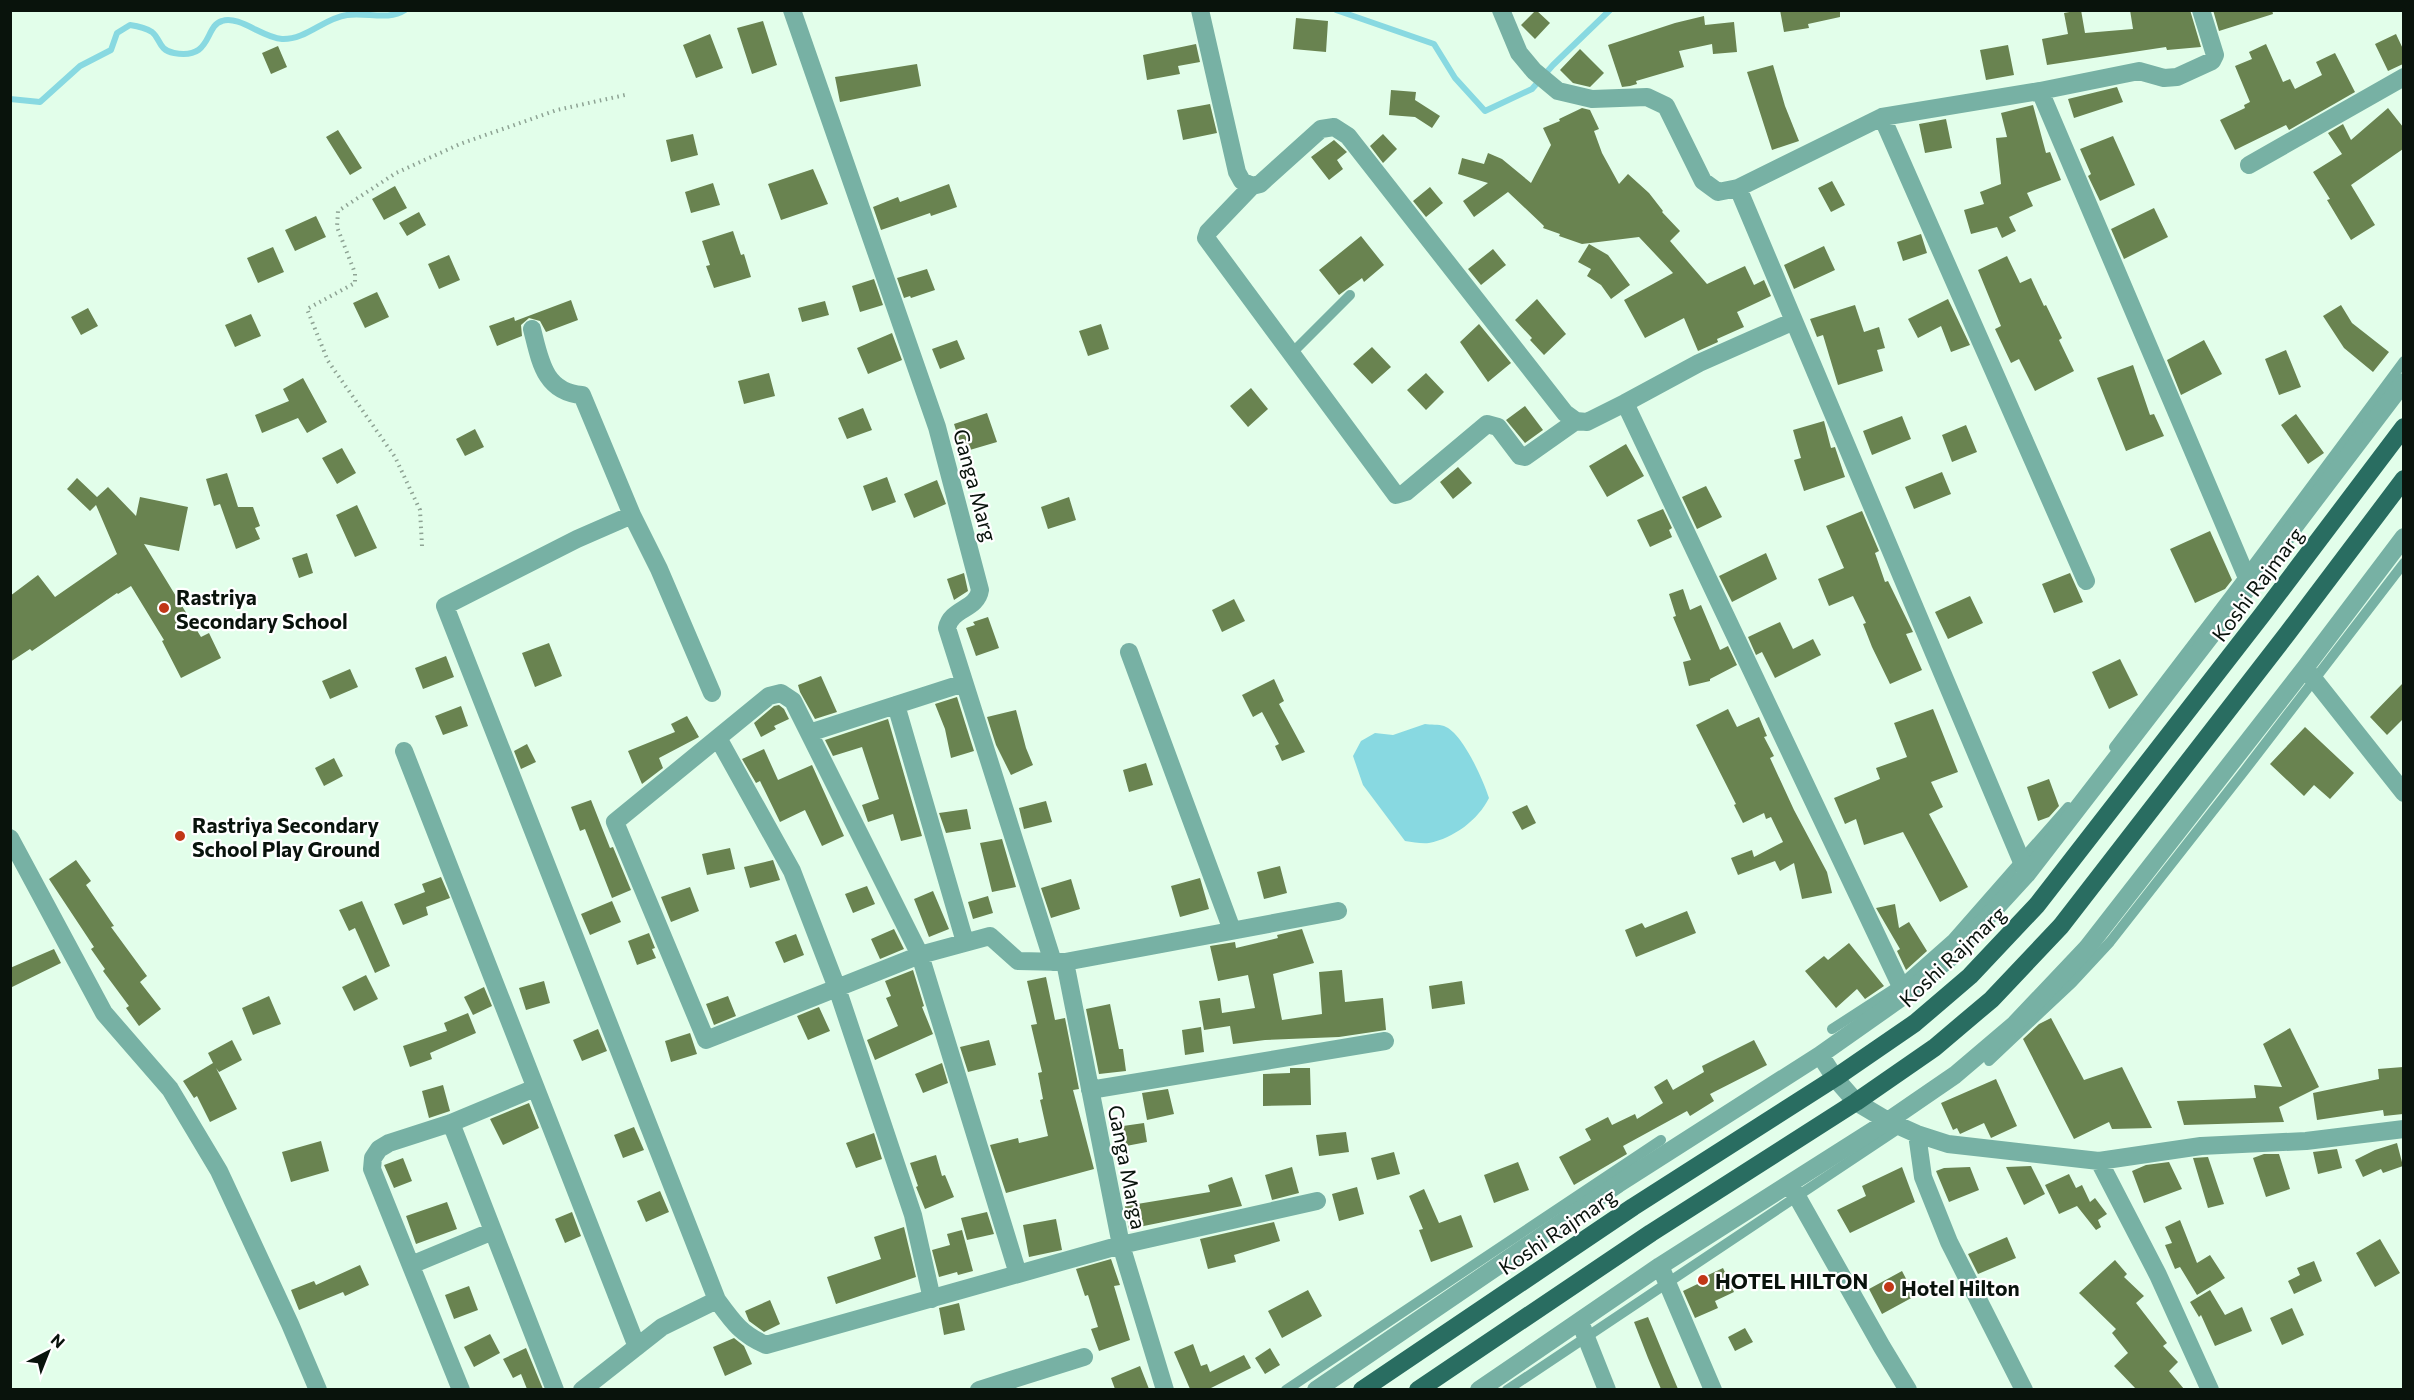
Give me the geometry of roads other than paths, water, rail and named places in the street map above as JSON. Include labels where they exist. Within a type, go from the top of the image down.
[{"type":"main road","name":"Koshi Rajmarg","points":[[1362,1389],[1633,1207],[1835,1078],[1915,1023],[1970,976],[2037,905],[2262,615],[2403,427]]},
{"type":"main road","points":[[1418,1389],[1651,1233],[1856,1102],[1934,1048],[1992,999],[2061,926],[2287,634],[2403,479]]},
{"type":"street","name":"Ganga Marg","points":[[792,10],[937,427],[980,590],[976,602],[955,614],[949,620],[947,628],[1059,962]]},
{"type":"street","points":[[1200,10],[1237,172],[1242,181],[1252,186]]},
{"type":"street","points":[[1501,10],[1519,53],[1534,71],[1558,91],[1592,99],[1647,97],[1666,106],[1703,182],[1718,192],[1738,188],[1882,117],[2040,91],[2139,71],[2164,78],[2177,77],[2212,62],[2215,55],[2201,10]]},
{"type":"street","points":[[2249,165],[2403,77]]},
{"type":"street","points":[[2040,91],[2248,580]]},
{"type":"street","points":[[1882,117],[2086,581]]},
{"type":"street","points":[[1576,421],[1525,458],[1520,456],[1498,427],[1487,424],[1406,492],[1396,495],[1206,238],[1208,232],[1252,186],[1268,178],[1321,129],[1334,127],[1348,136],[1565,413],[1576,421],[1587,422],[1699,363],[1794,321]]},
{"type":"street","points":[[1738,188],[2024,867]]},
{"type":"street","points":[[532,329],[549,381],[568,394],[582,395],[632,515],[659,569],[712,693]]},
{"type":"street","points":[[1316,1389],[1618,1184],[1820,1055],[1903,990],[1951,957],[2403,382]]},
{"type":"street","points":[[1625,403],[1903,990]]},
{"type":"street","points":[[632,515],[577,539],[445,606],[717,1300],[737,1328],[766,1346],[1121,1245],[1317,1201]]},
{"type":"street","points":[[1492,1388],[1794,1190],[1902,1127],[1955,1075],[2015,1024],[2087,948],[2310,674],[2403,537]]},
{"type":"street","points":[[1129,652],[1232,930]]},
{"type":"street","points":[[2310,674],[2403,793]]},
{"type":"street","points":[[809,733],[964,683]]},
{"type":"street","points":[[1018,1274],[920,956],[793,701],[781,693],[769,696],[615,822],[706,1040],[920,956],[990,936],[1018,961],[1059,962],[1338,911]]},
{"type":"street","points":[[896,705],[965,942]]},
{"type":"street","points":[[718,738],[792,871],[837,988],[912,1215],[932,1299]]},
{"type":"street","points":[[404,751],[637,1347]]},
{"type":"street","points":[[10,838],[104,1013],[170,1089],[219,1171],[291,1324],[318,1389]]},
{"type":"street","name":"Ganga Marga","points":[[1059,962],[1090,1090],[1121,1245],[1165,1389]]},
{"type":"street","points":[[1090,1090],[1386,1041]]},
{"type":"street","points":[[1820,1055],[1835,1078],[1856,1102],[1902,1127],[1948,1144],[2099,1161],[2201,1146],[2306,1142],[2403,1129]]},
{"type":"street","points":[[461,1389],[372,1168],[373,1158],[379,1149],[389,1143],[451,1124],[535,1088]]},
{"type":"street","points":[[451,1124],[555,1389]]},
{"type":"street","points":[[1902,1127],[1949,1242],[2024,1389]]},
{"type":"street","points":[[2099,1161],[2158,1275],[2210,1389]]},
{"type":"street","points":[[1794,1190],[1908,1389]]},
{"type":"street","points":[[411,1265],[493,1231]]},
{"type":"street","points":[[1664,1274],[1713,1389]]},
{"type":"street","points":[[582,1389],[662,1327],[717,1300]]},
{"type":"street","points":[[1583,1330],[1607,1389]]},
{"type":"street","points":[[979,1389],[1084,1357]]},
{"type":"lane","points":[[1292,354],[1350,295]]},
{"type":"lane","points":[[2248,580],[2403,361]]},
{"type":"lane","points":[[1989,1061],[2072,983],[2110,942],[2310,674],[2403,563]]},
{"type":"lane","points":[[1832,1029],[1903,990]]},
{"type":"lane","points":[[1286,1389],[1661,1140]]},
{"type":"water","points":[[1425,724],[1444,726],[1458,738],[1477,769],[1489,798],[1472,821],[1464,827],[1447,837],[1429,843],[1405,841],[1363,785],[1353,756],[1361,741],[1375,733],[1393,735]]},
{"type":"waterway","points":[[10,99],[40,102],[80,66],[111,50],[117,33],[130,25],[152,32],[162,47],[169,52],[187,54],[202,47],[212,29],[222,21],[236,21],[282,39],[299,36],[331,20],[347,15],[384,16],[405,10]]},
{"type":"waterway","points":[[1336,10],[1434,44],[1455,78],[1485,111],[1532,89],[1553,65],[1610,10]]},
{"type":"place","name":"Rastriya Secondary School","points":[[164,608]]},
{"type":"place","name":"Rastriya Secondary School Play Ground","points":[[180,836]]},
{"type":"place","name":"HOTEL HILTON","points":[[1703,1280]]},
{"type":"place","name":"Hotel Hilton","points":[[1889,1287]]}]
